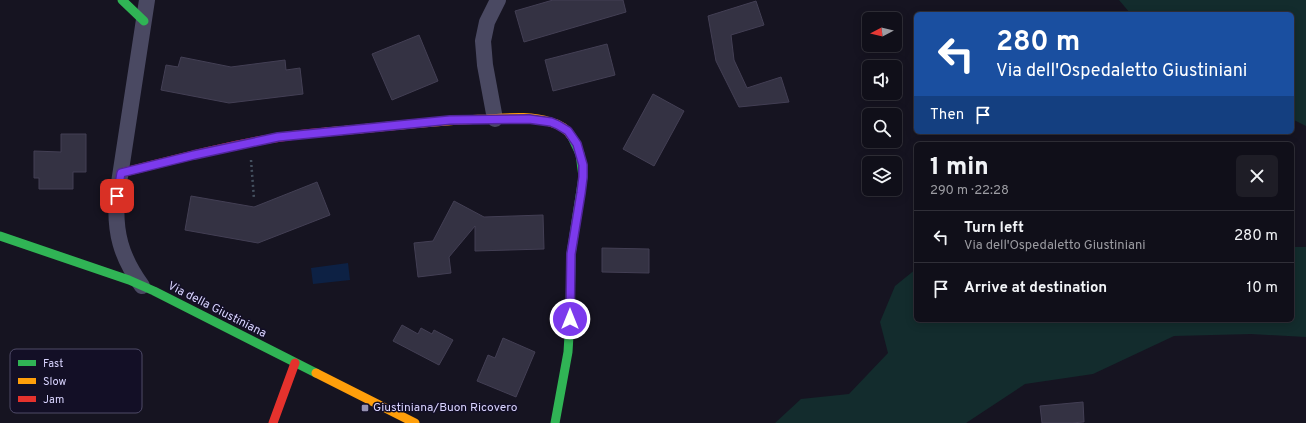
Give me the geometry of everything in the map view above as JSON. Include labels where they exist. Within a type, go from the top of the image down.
[{"type":"street","points":[[122,0],[144,21]]},
{"type":"street","points":[[142,286],[129,265],[120,245],[117,234],[116,214],[147,0]]},
{"type":"street","points":[[495,119],[485,65],[483,41],[487,22],[498,0]]},
{"type":"street","points":[[121,173],[194,155],[278,137],[450,120],[529,119],[540,120],[558,125],[568,131],[580,152],[583,165],[583,177],[571,254],[569,346],[564,381],[555,423]]},
{"type":"street","name":"Via della Giustiniana","points":[[0,236],[142,286],[414,423]]},
{"type":"street","points":[[273,423],[295,363]]},
{"type":"path","points":[[249,143],[254,199]]},
{"type":"green space","points":[[1119,0],[1306,0],[1306,126],[1294,120],[1294,12],[1129,12]]},
{"type":"green space","points":[[1294,247],[1306,247],[1306,337],[1251,334],[1174,336],[1093,374],[1025,384],[966,423],[775,423],[801,399],[849,394],[888,353],[880,322],[895,286],[914,271],[914,322],[1294,322]]},
{"type":"water","points":[[348,263],[350,280],[313,284],[311,268]]},
{"type":"building","points":[[553,0],[623,0],[626,12],[524,42],[515,11]]},
{"type":"building","points":[[756,1],[764,25],[731,35],[734,60],[747,88],[781,77],[789,102],[739,107],[716,61],[708,16]]},
{"type":"building","points":[[419,35],[438,81],[392,100],[372,54]]},
{"type":"building","points":[[607,44],[615,75],[553,91],[545,60]]},
{"type":"building","points":[[181,57],[231,67],[285,60],[286,70],[300,68],[303,94],[229,103],[161,90],[166,65],[178,67]]},
{"type":"building","points":[[653,94],[684,111],[654,166],[623,149]]},
{"type":"building","points":[[61,134],[86,134],[86,172],[73,172],[73,189],[39,189],[39,178],[34,178],[34,151],[61,152]]},
{"type":"building","points":[[317,182],[330,215],[258,243],[185,230],[191,196],[254,207]]},
{"type":"building","points":[[454,201],[484,217],[543,215],[544,249],[475,251],[475,226],[449,257],[451,273],[418,277],[414,243],[433,241]]},
{"type":"building","points":[[602,248],[649,249],[649,273],[602,272]]},
{"type":"building","points":[[402,325],[418,334],[421,328],[432,334],[434,330],[453,340],[439,365],[393,341]]},
{"type":"building","points":[[503,338],[535,352],[516,397],[477,381],[488,355],[495,358]]},
{"type":"building","points":[[1083,402],[1084,422],[1042,423],[1040,406]]},
{"type":"traffic: fast","points":[[122,0],[144,21]]},
{"type":"traffic: fast","points":[[555,423],[568,352],[571,254],[583,177],[580,154],[572,137]]},
{"type":"traffic: fast","points":[[0,236],[129,280],[154,291],[316,373]]},
{"type":"traffic: slow","points":[[326,132],[447,121],[535,118],[560,126],[572,137]]},
{"type":"traffic: slow","points":[[316,373],[415,423]]},
{"type":"traffic: jam","points":[[121,173],[248,143],[300,134],[326,132]]},
{"type":"traffic: jam","points":[[273,423],[295,363]]},
{"type":"place","name":"Giustiniana/Buon Ricovero","points":[[365,408]]},
{"type":"route","points":[[117,196],[121,173],[194,155],[278,137],[450,120],[506,118],[551,122],[568,131],[577,144],[583,165],[581,193],[570,264],[570,319]]}]
